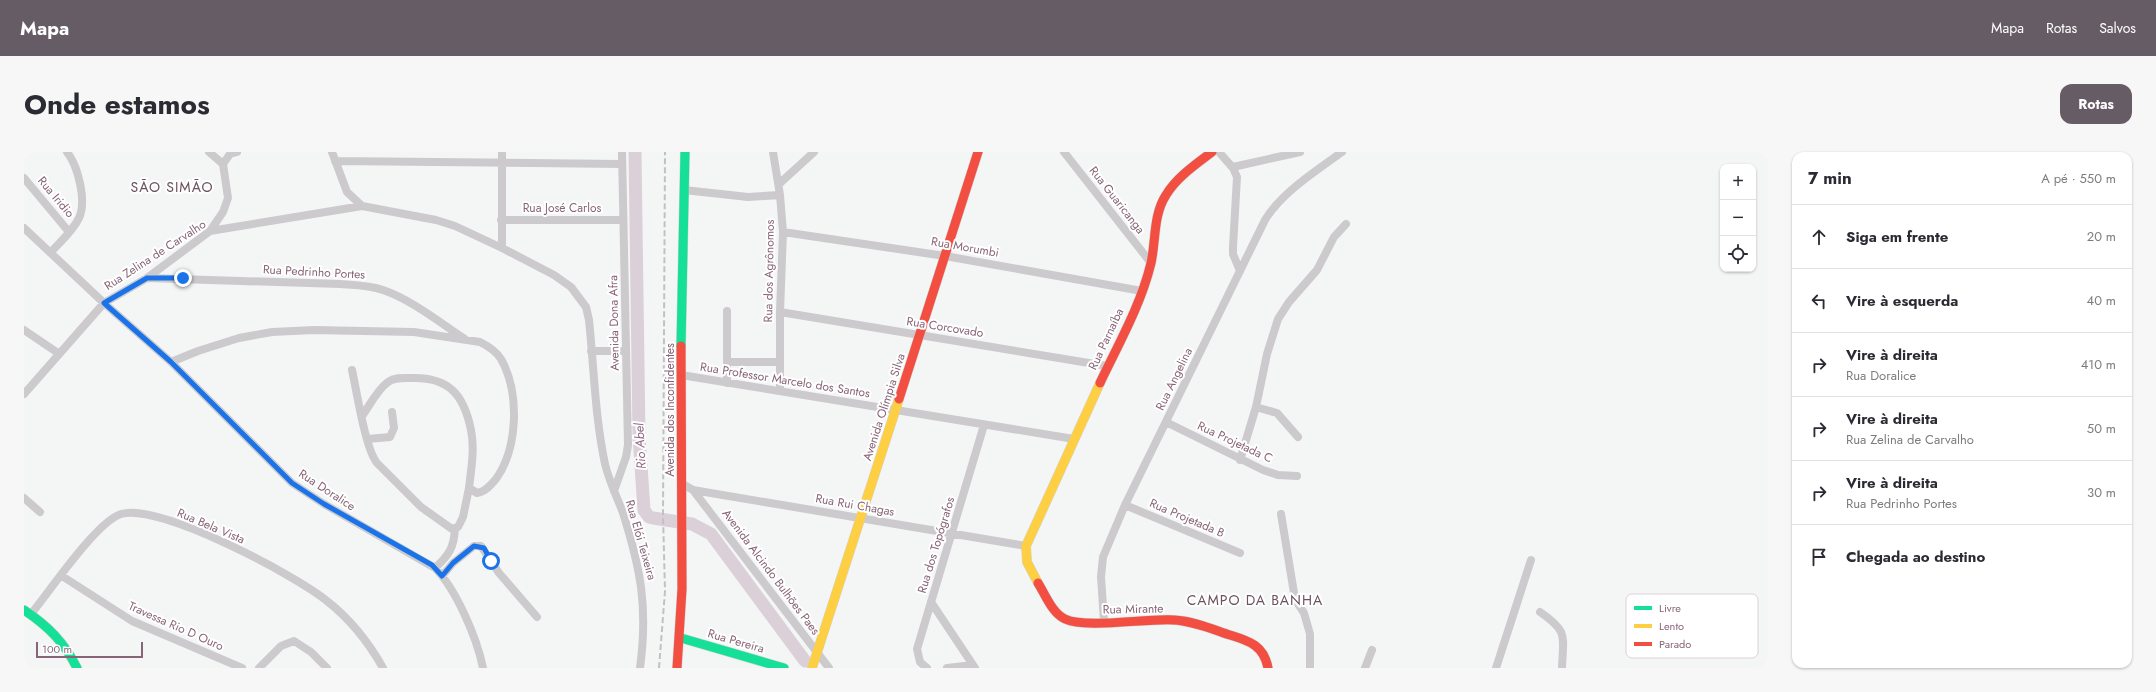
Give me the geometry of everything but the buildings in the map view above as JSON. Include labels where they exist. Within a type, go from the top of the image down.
[{"type":"street","points":[[51,252],[80,217],[82,198],[78,174],[67,152]]},
{"type":"street","points":[[208,152],[223,164]]},
{"type":"street","points":[[210,231],[223,212],[228,198],[223,164],[226,158],[235,152]]},
{"type":"street","points":[[332,152],[349,195],[362,206]]},
{"type":"street","points":[[502,152],[502,248]]},
{"type":"street","name":"Avenida Dona Afra","points":[[614,491],[626,457],[628,445],[622,152]]},
{"type":"street","name":"Avenida dos Inconfidentes","points":[[677,668],[681,638],[684,576],[681,375],[685,152]]},
{"type":"street","name":"Rua dos Agrônomos","points":[[773,152],[779,184],[783,232],[780,312],[780,391]]},
{"type":"street","points":[[779,184],[814,152]]},
{"type":"street","name":"Avenida Olímpia Silva","points":[[814,660],[896,410],[978,152]]},
{"type":"street","name":"Rua Guaricanga","points":[[1064,152],[1151,262]]},
{"type":"street","name":"Rua Parnaíba","points":[[1026,546],[1106,366],[1142,291],[1151,262],[1158,216],[1165,196],[1179,178],[1212,152]]},
{"type":"street","points":[[1219,152],[1233,167],[1238,184],[1233,254],[1240,271]]},
{"type":"street","points":[[1233,167],[1300,152]]},
{"type":"street","name":"Rua Angelina","points":[[1104,621],[1101,563],[1125,505],[1240,271],[1269,214],[1316,171],[1342,152]]},
{"type":"street","points":[[335,161],[502,164],[622,164]]},
{"type":"street","name":"Rua Iridio","points":[[24,178],[69,232]]},
{"type":"street","points":[[684,190],[735,197],[780,195]]},
{"type":"street","name":"Rua Zelina de Carvalho","points":[[24,394],[58,353],[104,303],[147,278],[210,231],[362,206]]},
{"type":"street","name":"Rua Elói Teixeira","points":[[362,206],[436,220],[455,226],[502,248],[554,276],[571,288],[583,302],[588,314],[600,438],[606,467],[641,579],[644,620],[640,668]]},
{"type":"street","name":"Rua José Carlos","points":[[502,220],[623,220]]},
{"type":"street","points":[[1240,460],[1256,407],[1267,354],[1278,319],[1289,302],[1317,270],[1334,237],[1346,224]]},
{"type":"street","name":"Rua Doralice","points":[[24,228],[104,303],[171,362],[292,483],[324,504],[435,568],[442,576],[470,626],[483,668]]},
{"type":"street","name":"Rua Morumbi","points":[[783,232],[945,256],[1142,291]]},
{"type":"street","name":"Rua Pedrinho Portes","points":[[147,278],[340,284],[371,287],[382,290],[405,301],[466,339]]},
{"type":"street","points":[[727,311],[727,383]]},
{"type":"street","name":"Rua Corcovado","points":[[780,312],[1106,366]]},
{"type":"street","points":[[24,330],[58,353]]},
{"type":"street","points":[[171,362],[198,351],[239,338],[272,332],[314,330],[414,332],[466,339],[488,346],[500,358],[512,398],[511,446],[505,464],[493,482],[484,491],[477,493],[469,488]]},
{"type":"street","points":[[591,351],[626,351]]},
{"type":"street","points":[[727,362],[780,362]]},
{"type":"street","points":[[352,370],[362,416],[374,459],[421,507],[448,527],[455,528]]},
{"type":"street","name":"Rua Professor Marcelo dos Santos","points":[[681,375],[1074,439]]},
{"type":"street","points":[[362,416],[380,390],[393,379],[431,378],[450,387],[464,405],[472,432],[472,455],[469,488],[461,521],[455,528],[454,544],[445,558],[435,568]]},
{"type":"street","points":[[1256,407],[1277,413],[1298,437]]},
{"type":"street","points":[[368,439],[390,437],[394,428],[392,412]]},
{"type":"street","name":"Rua Projetada C","points":[[1166,422],[1240,460],[1271,473],[1297,476]]},
{"type":"street","name":"Rua dos Topógrafos","points":[[928,668],[920,662],[916,649],[984,425]]},
{"type":"street","name":"Rua Rui Chagas","points":[[682,483],[694,490],[1026,546]]},
{"type":"street","name":"Avenida Alcindo Bulhões Paes","points":[[694,490],[814,660],[829,668]]},
{"type":"street","points":[[24,498],[40,512]]},
{"type":"street","name":"Rua Projetada B","points":[[1125,505],[1240,553]]},
{"type":"street","name":"Rua Bela Vista","points":[[28,612],[62,576],[96,532],[107,522],[128,512],[151,515],[202,533],[278,569],[316,592],[341,613],[362,637],[383,668]]},
{"type":"street","points":[[1281,514],[1295,599],[1304,613],[1310,634],[1310,668]]},
{"type":"street","points":[[442,576],[474,546],[481,546],[499,573],[537,617]]},
{"type":"street","name":"Rua Mirante","points":[[1026,546],[1026,559],[1028,566],[1057,613],[1063,619],[1077,623],[1175,620],[1192,622],[1257,644],[1265,654],[1268,668]]},
{"type":"street","points":[[1496,668],[1531,560]]},
{"type":"street","name":"Travessa Rio D Ouro","points":[[62,576],[132,621],[242,668]]},
{"type":"street","points":[[931,602],[974,667]]},
{"type":"street","points":[[28,612],[61,638],[77,668]]},
{"type":"street","points":[[1540,612],[1554,622],[1561,630],[1563,641],[1562,668]]},
{"type":"street","name":"Rua Pereira","points":[[681,638],[784,668]]},
{"type":"street","points":[[258,668],[281,646],[294,641],[311,652],[327,668]]},
{"type":"street","points":[[1365,668],[1372,650]]},
{"type":"street","points":[[947,668],[974,667]]},
{"type":"waterway","name":"Rio Abel","points":[[635,152],[639,436],[644,510],[649,517],[692,524],[711,534],[805,661]]},
{"type":"railway","points":[[659,668],[665,591],[663,515],[665,152]]},
{"type":"traffic: fast","points":[[681,346],[685,152]]},
{"type":"traffic: fast","points":[[24,610],[41,622],[55,635],[67,650],[77,668]]},
{"type":"traffic: fast","points":[[681,638],[784,668]]},
{"type":"traffic: slow","points":[[1038,583],[1027,562],[1026,546],[1100,383]]},
{"type":"traffic: slow","points":[[812,668],[899,399]]},
{"type":"traffic: jam","points":[[899,399],[978,152]]},
{"type":"traffic: jam","points":[[1100,383],[1135,309],[1147,279],[1153,255],[1157,220],[1162,203],[1175,183],[1212,152]]},
{"type":"traffic: jam","points":[[677,668],[682,589],[681,346]]},
{"type":"traffic: jam","points":[[1038,583],[1049,603],[1056,612],[1065,619],[1087,623],[1174,620],[1195,624],[1250,642],[1263,654],[1268,668]]},
{"type":"district","name":"SÃO SIMÃO","points":[[172,187]]},
{"type":"district","name":"CAMPO DA BANHA","points":[[1255,600]]},
{"type":"route","points":[[183,278],[147,278],[104,303],[171,362],[292,483],[324,504],[432,565],[442,576],[453,563],[477,545],[484,548],[491,561]]}]
